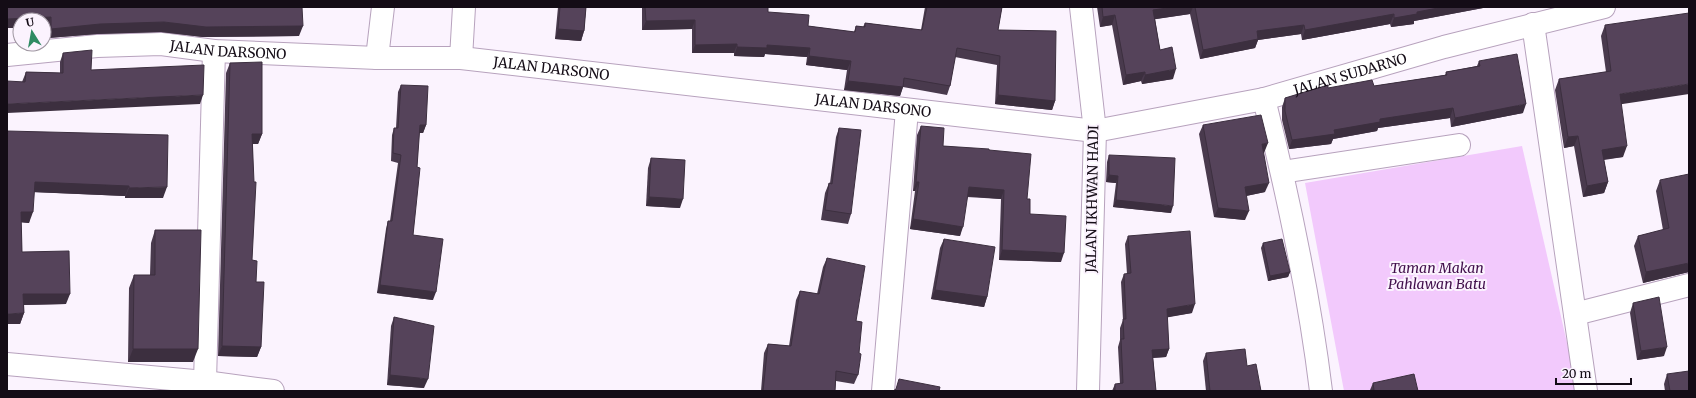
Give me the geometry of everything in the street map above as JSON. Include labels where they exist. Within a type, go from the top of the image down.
[{"type":"street","points":[[377,58],[383,7]]},
{"type":"street","points":[[461,58],[464,7]]},
{"type":"street","name":"JALAN IKHWAN HADI","points":[[1081,7],[1094,131],[1088,391]]},
{"type":"street","name":"JALAN SUDARNO","points":[[1094,131],[1264,99],[1572,12],[1604,7]]},
{"type":"street","points":[[1533,24],[1586,391]]},
{"type":"street","name":"JALAN DARSONO","points":[[7,55],[97,46],[161,44],[214,51],[377,58],[461,58],[1094,131]]},
{"type":"street","points":[[205,382],[214,51]]},
{"type":"street","points":[[1264,99],[1282,172],[1313,323],[1321,391]]},
{"type":"street","points":[[883,391],[907,110]]},
{"type":"street","points":[[1282,172],[1459,145]]},
{"type":"street","points":[[1574,314],[1689,285]]},
{"type":"street","points":[[7,364],[205,382],[273,391]]},
{"type":"green space","name":"Taman Makan Pahlawan Batu","points":[[1522,146],[1578,391],[1344,391],[1305,183]]},
{"type":"building","points":[[7,7],[302,7],[303,26],[206,27],[164,22],[100,24],[52,29],[52,12],[12,12],[12,19],[7,19]]},
{"type":"building","points":[[560,7],[586,7],[584,31],[558,29]]},
{"type":"building","points":[[645,7],[768,7],[768,12],[809,15],[808,26],[855,32],[856,26],[865,27],[865,23],[922,30],[927,7],[1002,7],[998,30],[1056,31],[1055,101],[998,95],[1000,56],[957,48],[950,86],[904,78],[903,87],[848,81],[851,61],[809,56],[810,48],[767,45],[767,48],[737,47],[737,44],[695,45],[695,20],[646,21]]},
{"type":"building","points":[[1102,7],[1174,7],[1153,10],[1160,50],[1172,47],[1176,69],[1145,75],[1145,72],[1126,75],[1115,15],[1103,17]]},
{"type":"building","points":[[1195,7],[1443,7],[1394,18],[1394,14],[1305,30],[1304,25],[1257,31],[1258,39],[1203,50]]},
{"type":"building","points":[[1689,13],[1689,84],[1620,94],[1627,146],[1602,150],[1608,182],[1587,186],[1578,136],[1568,137],[1559,79],[1611,71],[1605,25]]},
{"type":"building","points":[[92,50],[91,70],[204,65],[203,95],[7,104],[7,81],[25,82],[26,72],[63,73],[63,53]]},
{"type":"building","points":[[1517,54],[1526,104],[1455,118],[1453,108],[1380,119],[1380,122],[1334,130],[1335,134],[1292,140],[1285,111],[1285,98],[1328,85],[1328,88],[1372,80],[1374,86],[1447,75],[1446,72],[1480,66],[1479,61]]},
{"type":"building","points":[[262,62],[262,134],[252,134],[254,182],[256,182],[252,260],[257,261],[256,282],[264,282],[261,347],[222,346],[230,63]]},
{"type":"building","points":[[401,85],[428,86],[426,125],[420,125],[417,167],[420,168],[413,235],[443,239],[436,292],[380,285],[388,221],[392,221],[401,155],[393,153],[394,128],[398,128]]},
{"type":"building","points":[[1261,115],[1268,143],[1262,144],[1269,183],[1245,187],[1249,211],[1218,208],[1203,125]]},
{"type":"building","points":[[921,126],[944,128],[943,146],[1031,154],[1027,199],[1030,199],[1030,214],[1066,216],[1064,253],[1002,250],[1004,190],[969,187],[963,227],[913,219],[919,182],[916,182]]},
{"type":"building","points":[[839,128],[861,130],[851,214],[825,210],[829,183],[832,184]]},
{"type":"building","points":[[7,131],[168,135],[167,187],[129,188],[129,186],[35,182],[33,212],[21,212],[22,252],[69,251],[70,294],[23,294],[24,313],[7,314]]},
{"type":"building","points":[[1109,155],[1175,158],[1173,206],[1116,200],[1118,176],[1109,175]]},
{"type":"building","points":[[651,158],[685,160],[683,199],[649,197]]},
{"type":"building","points":[[1689,174],[1689,263],[1646,272],[1638,236],[1669,228],[1660,180]]},
{"type":"building","points":[[155,230],[201,230],[198,349],[133,349],[134,275],[155,275]]},
{"type":"building","points":[[1190,231],[1195,304],[1167,309],[1169,349],[1152,350],[1156,391],[1115,391],[1115,384],[1123,383],[1121,339],[1124,339],[1123,319],[1126,319],[1124,274],[1131,273],[1128,236]]},
{"type":"building","points":[[944,239],[995,247],[987,297],[935,290]]},
{"type":"building","points":[[1282,239],[1290,272],[1270,276],[1263,243]]},
{"type":"building","points":[[827,258],[865,266],[856,321],[862,322],[859,353],[861,354],[858,375],[836,371],[835,391],[763,391],[768,344],[791,346],[800,291],[819,294]]},
{"type":"building","points":[[1659,297],[1667,347],[1641,351],[1633,303]]},
{"type":"building","points":[[394,317],[434,326],[428,379],[390,375]]},
{"type":"building","points":[[1245,349],[1247,366],[1256,364],[1261,391],[1210,391],[1206,353]]},
{"type":"building","points":[[1689,371],[1689,391],[1670,391],[1667,374]]},
{"type":"building","points":[[1414,374],[1418,391],[1368,391],[1374,390],[1373,383]]},
{"type":"building","points":[[899,379],[940,387],[939,391],[893,391],[896,389]]}]
